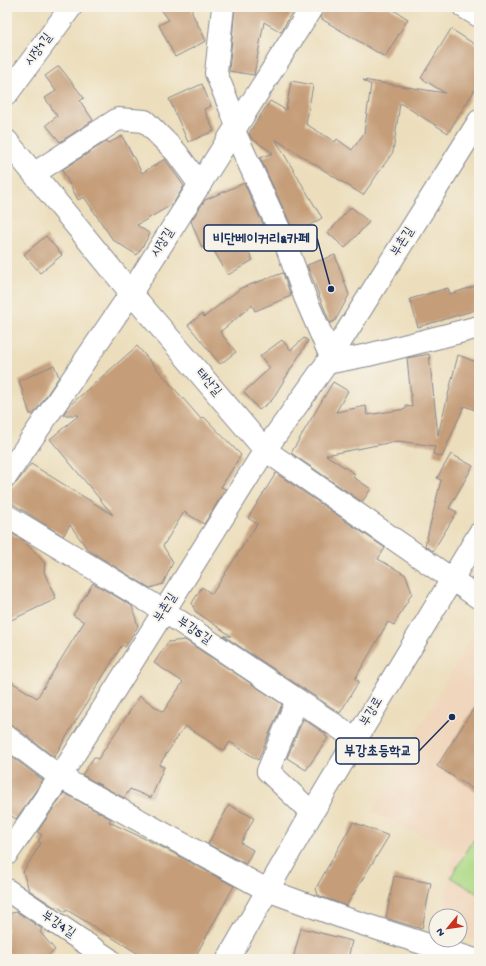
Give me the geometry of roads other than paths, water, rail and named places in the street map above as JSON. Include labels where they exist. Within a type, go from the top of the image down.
[{"type":"street","name":"시장1길","points":[[7,94],[71,7]]},
{"type":"street","points":[[223,7],[216,73],[236,128],[285,242],[329,360],[368,355],[479,327]]},
{"type":"street","name":"시장길","points":[[7,475],[131,293],[312,7]]},
{"type":"street","points":[[464,7],[479,16]]},
{"type":"street","points":[[35,173],[118,119],[138,120],[145,121],[176,152],[200,185]]},
{"type":"street","name":"부촌길","points":[[7,854],[60,777],[265,450],[329,360],[479,121]]},
{"type":"street","name":"태산길","points":[[7,141],[35,173],[131,293],[265,450],[479,598]]},
{"type":"street","name":"부강5길","points":[[7,516],[164,611],[356,739]]},
{"type":"street","name":"부강로","points":[[228,959],[312,813],[479,534]]},
{"type":"street","points":[[297,700],[268,771],[312,813]]},
{"type":"street","points":[[7,737],[60,777],[267,890],[344,918],[472,959]]},
{"type":"street","name":"부강4길","points":[[7,890],[109,959]]},
{"type":"place","name":"비단베이커리&카페","points":[[331,289]]},
{"type":"place","name":"부강초등학교","points":[[452,717]]}]
